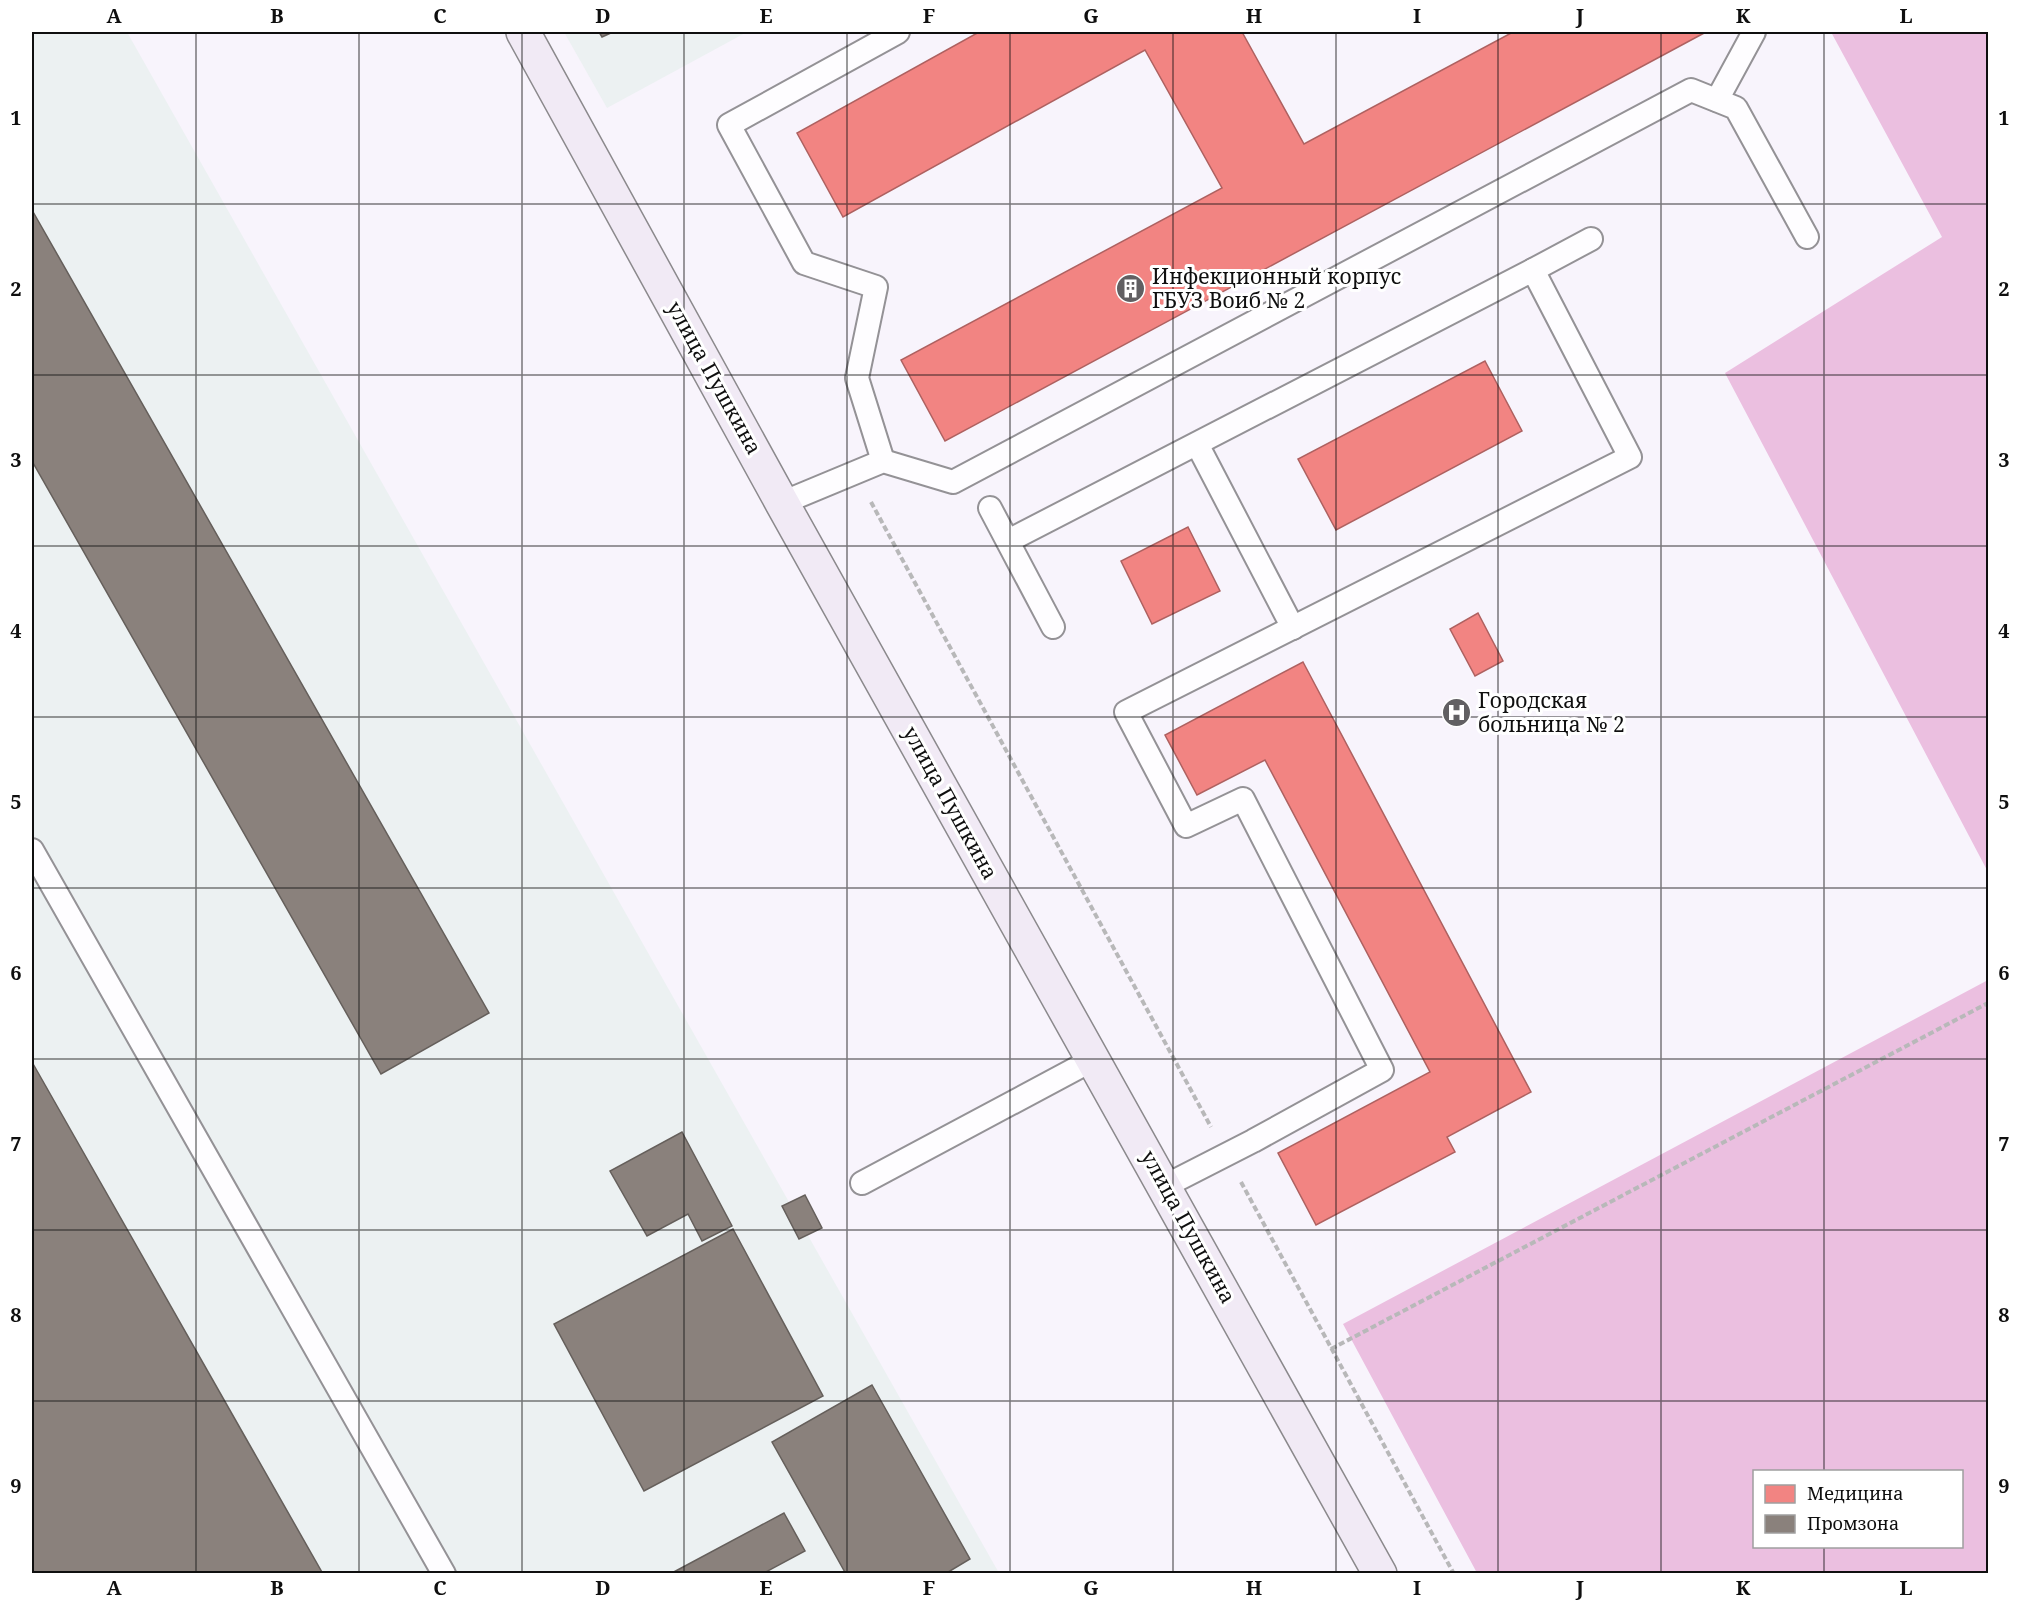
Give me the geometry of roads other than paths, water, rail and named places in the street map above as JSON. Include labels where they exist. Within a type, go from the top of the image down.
[{"type":"main road","name":"улица Пушкина","points":[[523,32],[782,503],[1380,1574]]},
{"type":"lane","points":[[883,461],[857,378],[876,287],[804,263],[729,125],[898,32]]},
{"type":"lane","points":[[1717,100],[1754,32]]},
{"type":"lane","points":[[782,503],[883,461],[953,482],[1691,90],[1736,108],[1807,237]]},
{"type":"lane","points":[[1008,541],[1591,239]]},
{"type":"lane","points":[[1165,1186],[1382,1070],[1243,799],[1186,826],[1126,712],[1630,457],[1533,270]]},
{"type":"lane","points":[[1197,444],[1293,628]]},
{"type":"lane","points":[[990,508],[1053,627]]},
{"type":"lane","points":[[32,850],[444,1574]]},
{"type":"lane","points":[[862,1183],[1094,1059]]},
{"type":"place","name":"Инфекционный корпус ГБУЗ Воиб № 2","points":[[1131,289]]},
{"type":"place","name":"Городская больница № 2","points":[[1457,713]]}]
